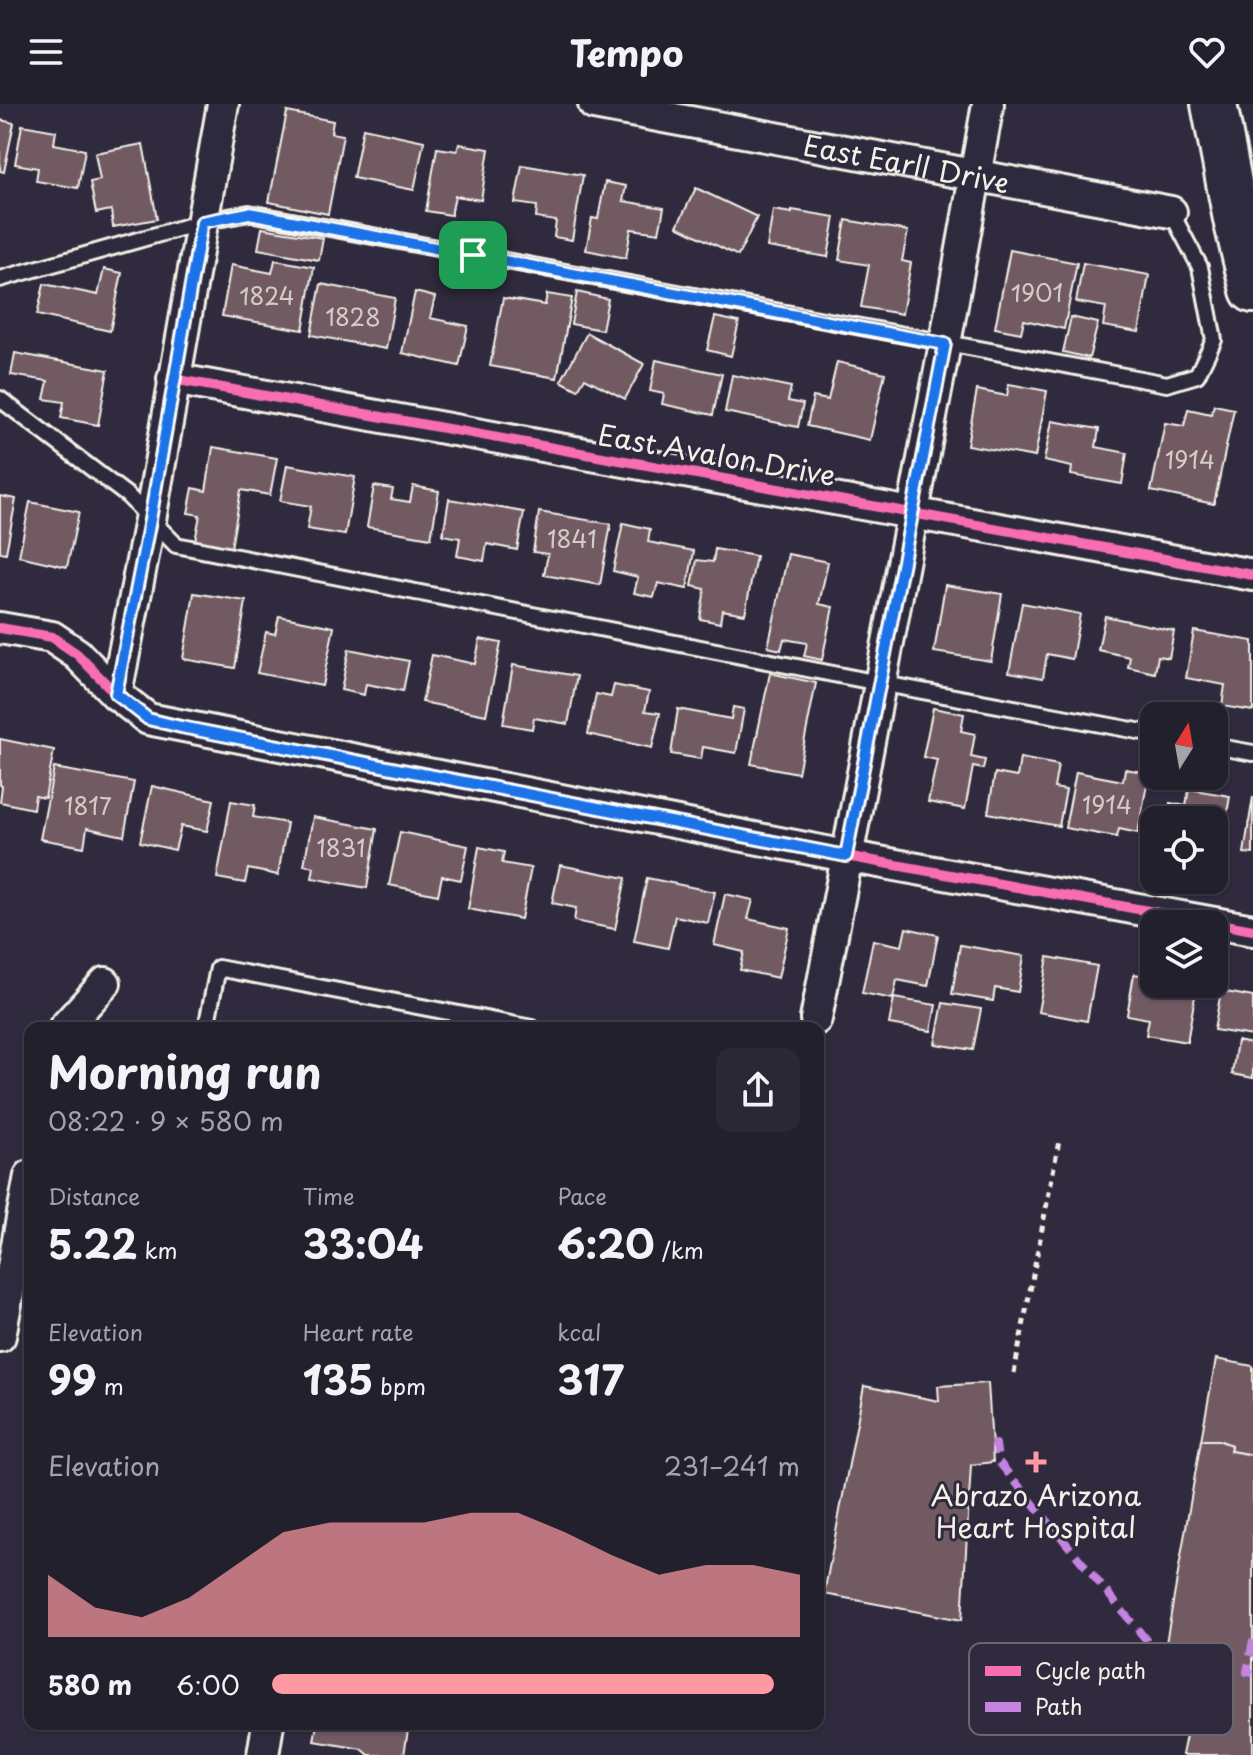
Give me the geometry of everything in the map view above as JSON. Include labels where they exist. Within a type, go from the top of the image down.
[{"type":"highway","points":[[1214,104],[1253,290]]},
{"type":"street","points":[[116,694],[150,520],[223,104]]},
{"type":"street","name":"East Earll Drive","points":[[594,104],[1171,212]]},
{"type":"street","points":[[816,1019],[988,104]]},
{"type":"street","name":"East Avalon Drive","points":[[173,379],[1253,575]]},
{"type":"street","points":[[0,628],[52,637],[77,654],[116,694],[148,719],[181,727],[846,856],[1253,930]]},
{"type":"street","points":[[69,1022],[105,983]]},
{"type":"street","points":[[0,1336],[24,1208]]},
{"type":"street","points":[[263,1755],[267,1730]]},
{"type":"lane","points":[[0,279],[202,222],[249,213],[1167,384],[1197,375],[1214,340],[1200,267],[1171,212]]},
{"type":"lane","points":[[0,399],[128,496],[176,545],[1140,731]]},
{"type":"lane","points":[[1228,749],[1253,753]]},
{"type":"lane","points":[[207,1022],[218,968],[501,1022]]},
{"type":"path","points":[[1014,1373],[1059,1141]]},
{"type":"building","points":[[287,112],[333,121],[331,133],[343,135],[328,214],[269,202]]},
{"type":"building","points":[[0,120],[14,123],[4,172],[0,171]]},
{"type":"building","points":[[22,125],[56,131],[54,144],[85,150],[78,188],[36,181],[38,168],[15,164]]},
{"type":"building","points":[[363,128],[424,141],[414,190],[353,178]]},
{"type":"building","points":[[143,144],[157,219],[113,227],[111,210],[96,213],[90,182],[100,180],[95,153]]},
{"type":"building","points":[[459,144],[489,149],[481,200],[455,196],[451,215],[426,211],[437,148],[457,151]]},
{"type":"building","points":[[522,165],[583,175],[572,240],[554,237],[556,221],[536,218],[537,206],[515,203]]},
{"type":"building","points":[[605,182],[626,186],[623,201],[664,208],[659,233],[631,229],[626,258],[586,250],[592,218],[598,219]]},
{"type":"building","points":[[696,188],[757,217],[738,256],[677,226]]},
{"type":"building","points":[[773,210],[835,217],[828,257],[767,247]]},
{"type":"building","points":[[846,220],[908,231],[902,261],[911,263],[902,314],[861,307],[869,265],[839,260]]},
{"type":"building","points":[[262,228],[323,238],[319,260],[258,249]]},
{"type":"building","points":[[1010,250],[1077,263],[1064,329],[1024,320],[1021,333],[995,328]]},
{"type":"building","points":[[275,260],[314,267],[303,330],[222,316],[231,265],[272,273]]},
{"type":"building","points":[[1083,263],[1149,275],[1139,332],[1103,326],[1106,307],[1076,302]]},
{"type":"building","points":[[104,269],[122,273],[110,331],[37,315],[44,284],[98,295]]},
{"type":"building","points":[[321,284],[395,298],[386,349],[311,335]]},
{"type":"building","points":[[415,292],[435,297],[430,318],[468,326],[459,366],[402,353]]},
{"type":"building","points":[[577,292],[608,299],[602,330],[571,324]]},
{"type":"building","points":[[547,294],[572,298],[557,378],[490,366],[503,298],[545,305]]},
{"type":"building","points":[[715,317],[739,322],[731,356],[707,350]]},
{"type":"building","points":[[1071,317],[1098,323],[1089,358],[1063,352]]},
{"type":"building","points":[[587,333],[644,364],[625,399],[585,378],[578,390],[561,381]]},
{"type":"building","points":[[15,353],[108,370],[98,425],[61,418],[64,402],[44,399],[48,381],[11,375]]},
{"type":"building","points":[[656,360],[722,374],[713,415],[662,404],[664,394],[650,391]]},
{"type":"building","points":[[837,362],[885,373],[870,440],[807,426],[813,397],[828,400]]},
{"type":"building","points":[[732,375],[791,387],[788,401],[803,404],[798,427],[725,412]]},
{"type":"building","points":[[1009,384],[1047,391],[1035,457],[967,445],[977,390],[1007,396]]},
{"type":"building","points":[[1214,405],[1234,409],[1214,504],[1151,491],[1165,423],[1184,426],[1188,409],[1211,414]]},
{"type":"building","points":[[1052,421],[1099,429],[1096,447],[1127,453],[1122,484],[1071,475],[1072,467],[1044,461]]},
{"type":"building","points":[[213,447],[277,458],[270,495],[241,490],[231,548],[195,541],[200,515],[188,513],[193,488],[206,491]]},
{"type":"building","points":[[287,465],[355,477],[345,535],[307,529],[311,506],[280,501]]},
{"type":"building","points":[[374,486],[393,489],[391,499],[410,502],[413,486],[439,491],[431,538],[367,527]]},
{"type":"building","points":[[0,496],[16,499],[6,553],[0,552]]},
{"type":"building","points":[[449,499],[524,512],[517,550],[487,544],[484,561],[457,556],[460,538],[443,535]]},
{"type":"building","points":[[30,502],[79,512],[67,567],[19,556]]},
{"type":"building","points":[[539,512],[611,524],[600,585],[544,575],[548,554],[533,552]]},
{"type":"building","points":[[623,523],[650,529],[648,542],[694,551],[687,589],[658,583],[654,597],[634,593],[638,577],[613,571]]},
{"type":"building","points":[[715,549],[756,556],[745,614],[722,610],[720,623],[700,619],[705,589],[692,586],[697,560],[713,562]]},
{"type":"building","points":[[788,554],[828,562],[819,604],[833,607],[822,660],[804,656],[807,643],[784,639],[781,650],[768,647]]},
{"type":"building","points":[[945,585],[1002,594],[991,661],[934,652]]},
{"type":"building","points":[[194,593],[246,601],[235,668],[183,659]]},
{"type":"building","points":[[1022,603],[1080,614],[1072,659],[1047,654],[1043,678],[1009,672]]},
{"type":"building","points":[[279,616],[334,627],[322,686],[257,673],[266,632],[275,634]]},
{"type":"building","points":[[1105,616],[1174,631],[1169,658],[1158,656],[1155,673],[1128,667],[1130,657],[1098,650]]},
{"type":"building","points":[[1194,631],[1253,641],[1253,711],[1228,707],[1228,702],[1223,702],[1225,685],[1186,678]]},
{"type":"building","points":[[480,639],[501,643],[486,715],[422,702],[432,655],[475,664]]},
{"type":"building","points":[[349,649],[409,661],[403,691],[366,684],[364,695],[341,690]]},
{"type":"building","points":[[513,665],[577,676],[568,724],[534,718],[532,729],[503,724]]},
{"type":"building","points":[[770,673],[816,683],[798,773],[751,764]]},
{"type":"building","points":[[614,685],[649,692],[645,711],[660,713],[652,748],[588,734],[596,694],[611,697]]},
{"type":"building","points":[[733,707],[744,709],[736,753],[703,747],[701,759],[671,754],[678,709],[731,719]]},
{"type":"building","points":[[933,708],[964,714],[961,731],[975,734],[971,757],[985,760],[983,769],[973,767],[965,809],[928,802],[937,760],[923,757]]},
{"type":"building","points":[[0,739],[54,750],[45,798],[35,796],[33,809],[0,802]]},
{"type":"building","points":[[1020,758],[1058,765],[1054,788],[1066,790],[1059,826],[988,813],[995,773],[1017,777]]},
{"type":"building","points":[[54,768],[134,782],[124,836],[87,828],[84,847],[40,839]]},
{"type":"building","points":[[1125,769],[1140,772],[1140,790],[1146,790],[1143,806],[1140,806],[1138,833],[1119,829],[1117,837],[1065,828],[1076,772],[1123,781]]},
{"type":"building","points":[[152,786],[214,800],[207,831],[181,826],[175,850],[140,842]]},
{"type":"building","points":[[1189,790],[1230,796],[1228,808],[1186,806]]},
{"type":"building","points":[[1253,797],[1253,854],[1244,853]]},
{"type":"building","points":[[231,801],[255,805],[253,817],[287,823],[278,875],[248,869],[245,883],[217,878]]},
{"type":"building","points":[[313,817],[377,829],[367,888],[312,878],[314,867],[304,865]]},
{"type":"building","points":[[400,832],[468,846],[461,880],[442,876],[438,895],[389,885]]},
{"type":"building","points":[[479,847],[504,852],[502,863],[531,868],[521,919],[468,909]]},
{"type":"building","points":[[560,865],[626,878],[615,929],[574,921],[576,908],[552,903]]},
{"type":"building","points":[[647,878],[715,892],[708,923],[675,916],[668,948],[634,941]]},
{"type":"building","points":[[725,894],[753,900],[748,919],[789,928],[778,978],[740,970],[744,952],[714,945]]},
{"type":"building","points":[[906,928],[938,935],[928,986],[897,980],[893,999],[862,993],[873,940],[902,946]]},
{"type":"building","points":[[960,945],[1024,956],[1018,992],[995,988],[993,1001],[952,994]]},
{"type":"building","points":[[1048,957],[1097,966],[1087,1021],[1038,1012]]},
{"type":"building","points":[[1134,974],[1140,975],[1140,998],[1195,998],[1187,1042],[1146,1035],[1149,1019],[1127,1015]]},
{"type":"building","points":[[1228,992],[1253,997],[1253,1036],[1214,1030],[1220,998],[1228,998]]},
{"type":"building","points":[[894,998],[936,1005],[931,1031],[889,1024]]},
{"type":"building","points":[[943,1003],[981,1009],[973,1050],[935,1044]]},
{"type":"building","points":[[1237,1041],[1253,1044],[1253,1078],[1232,1074]]},
{"type":"building","points":[[1216,1359],[1253,1366],[1253,1455],[1230,1451],[1231,1445],[1218,1440],[1201,1440]]},
{"type":"building","points":[[988,1383],[993,1462],[971,1465],[962,1620],[824,1594],[864,1386],[939,1401],[938,1386]]},
{"type":"building","points":[[1201,1440],[1218,1440],[1231,1445],[1230,1451],[1253,1455],[1253,1755],[1182,1755],[1186,1735],[1233,1735],[1233,1643],[1166,1643]]},
{"type":"building","points":[[316,1730],[408,1730],[404,1755],[369,1755],[362,1749],[314,1741]]},
{"type":"marked path","points":[[991,1445],[996,1444],[998,1461],[1149,1643]]},
{"type":"marked path","points":[[1253,1640],[1247,1672],[1253,1673]]},
{"type":"cycle path","points":[[173,379],[1253,575]]},
{"type":"cycle path","points":[[0,628],[52,637],[77,654],[116,694],[148,719],[846,856],[1253,930]]},
{"type":"place","name":"Abrazo Arizona Heart Hospital","points":[[1036,1462]]},
{"type":"route","points":[[249,213],[473,255],[945,344],[846,856],[181,727],[148,719],[116,694],[202,222],[249,213]]}]
